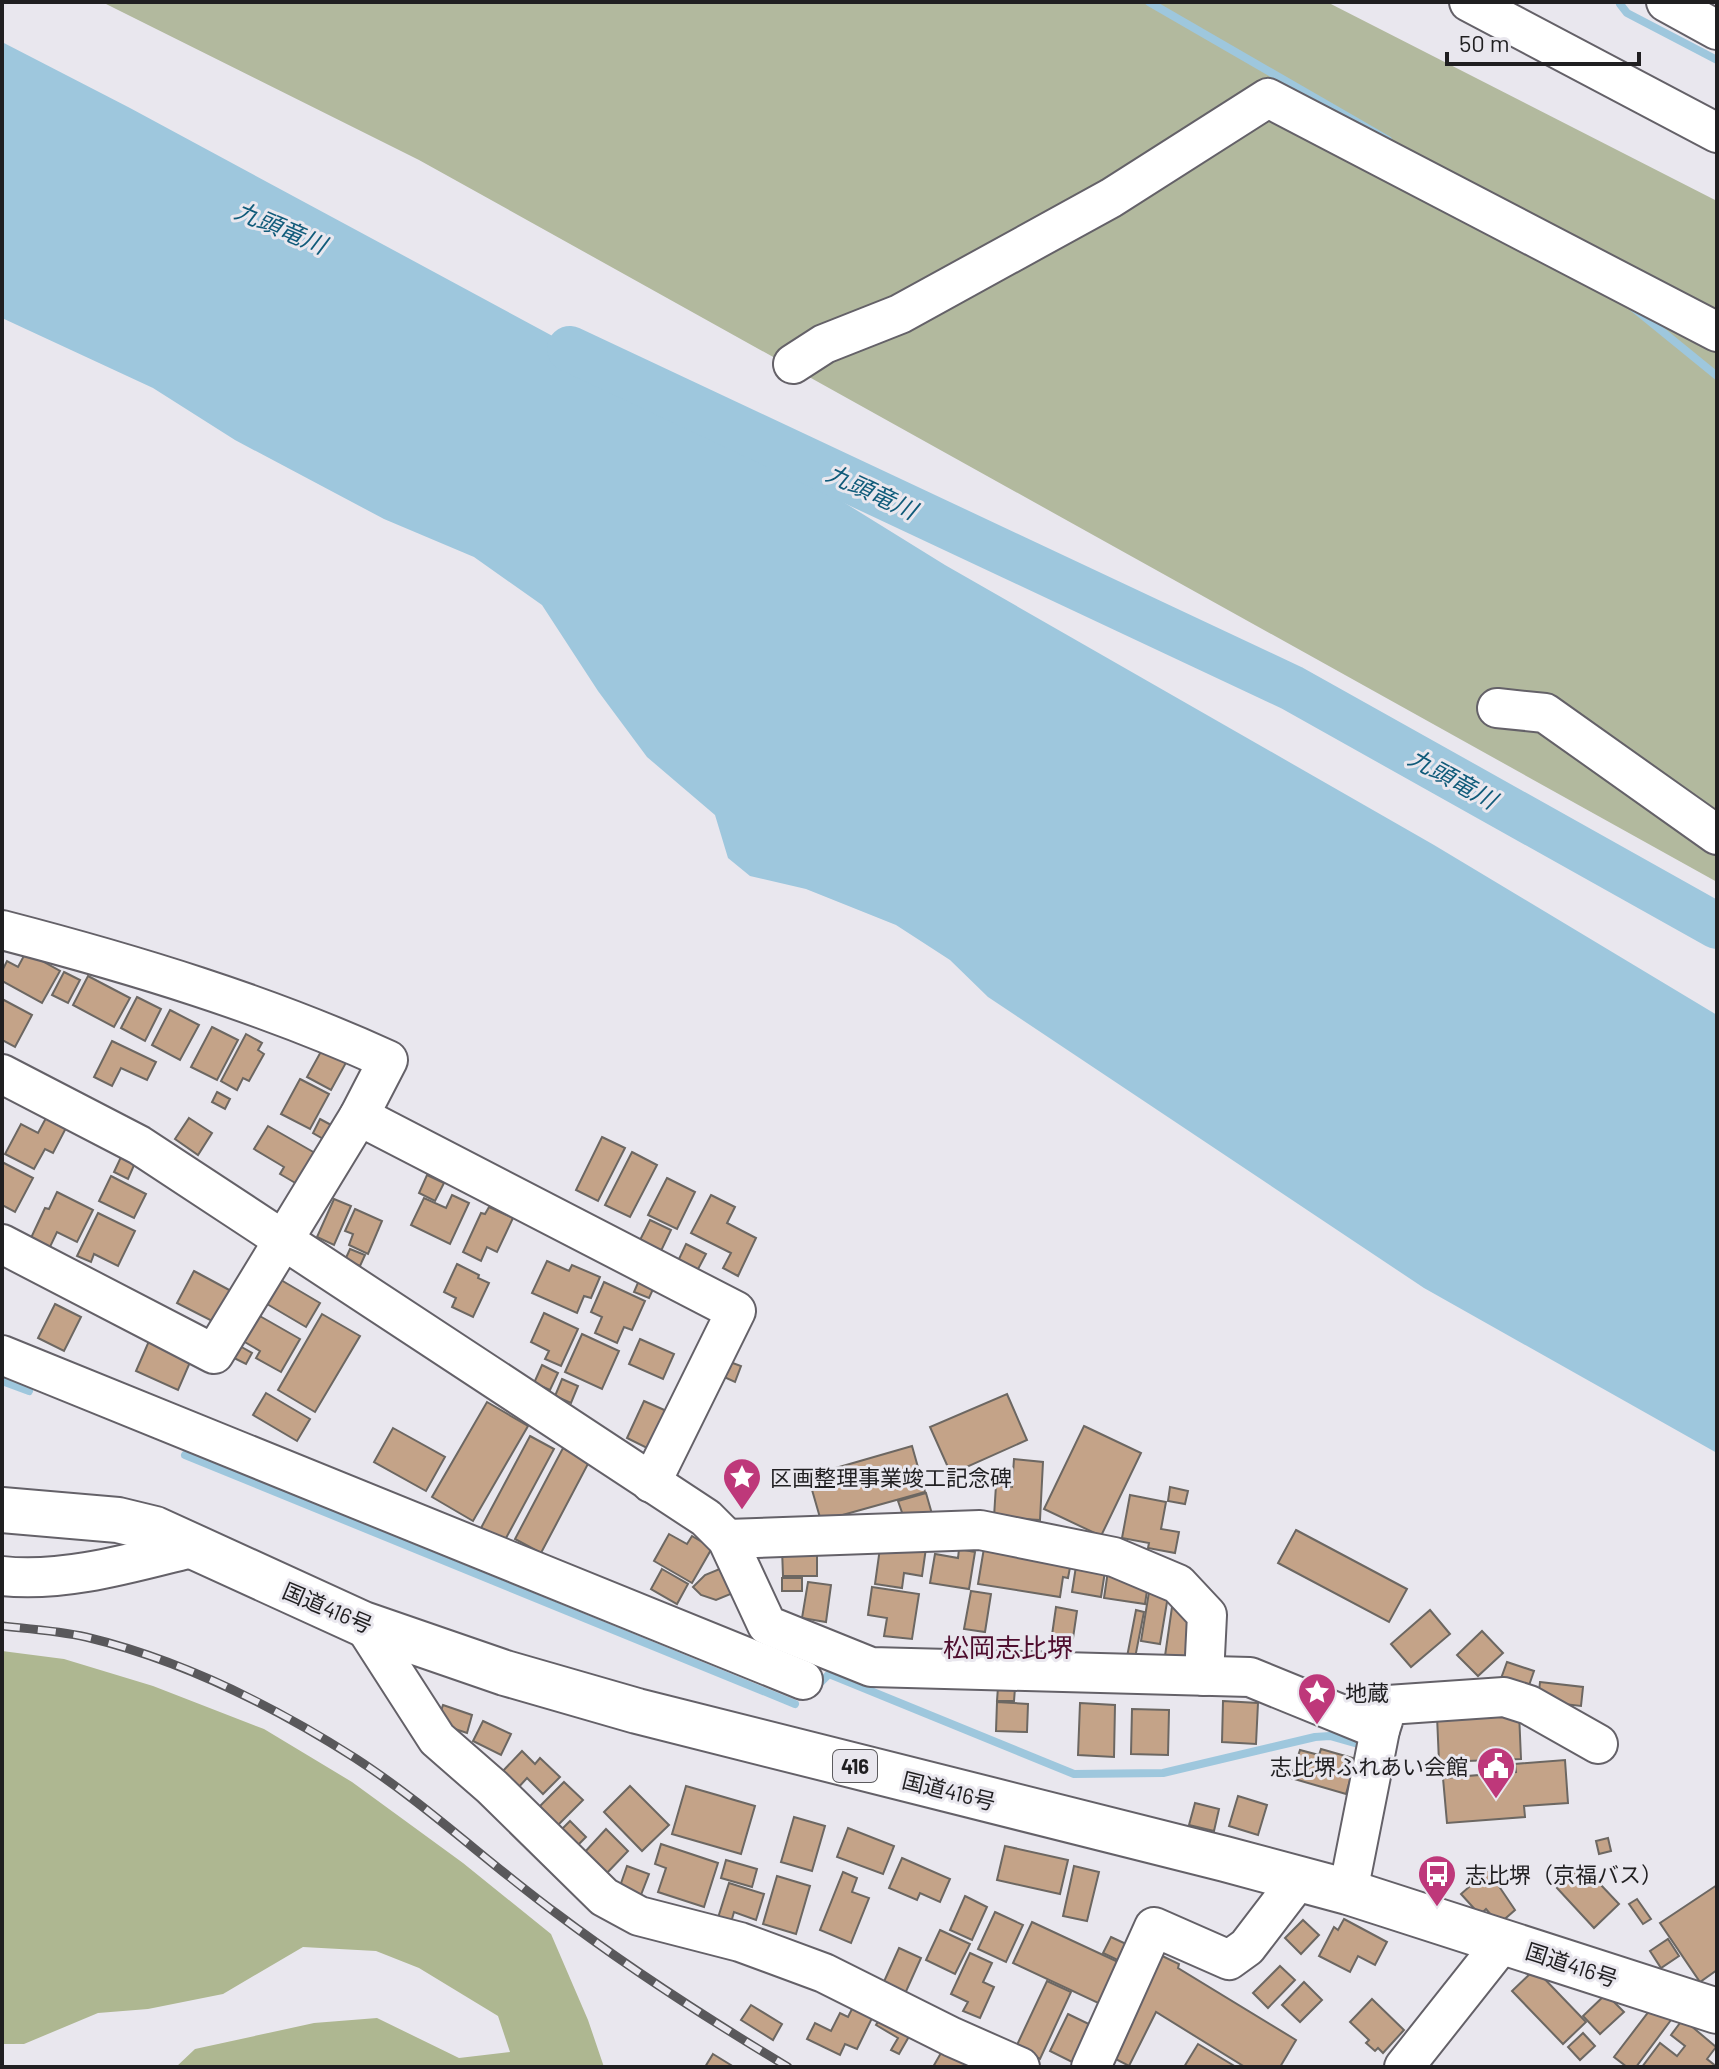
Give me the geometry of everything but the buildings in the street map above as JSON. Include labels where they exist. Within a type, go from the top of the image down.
[{"type":"highway","name":"国道416号","points":[[2,1510],[118,1520],[155,1529],[363,1624],[505,1673],[637,1711],[1348,1892],[1717,2011]]},
{"type":"street","points":[[1469,2],[1717,133]]},
{"type":"street","points":[[1666,2],[1717,30]]},
{"type":"street","points":[[793,364],[824,344],[900,314],[1111,198],[1268,98],[1717,332]]},
{"type":"street","points":[[1497,708],[1545,713],[1717,835]]},
{"type":"street","points":[[2,930],[150,972],[322,1030],[388,1060],[359,1116],[214,1354],[2,1244]]},
{"type":"street","points":[[2,1074],[139,1145],[706,1518],[727,1539],[767,1625],[871,1667],[1250,1677],[1380,1730]]},
{"type":"street","points":[[359,1116],[736,1311],[651,1483]]},
{"type":"street","points":[[2,1355],[803,1680]]},
{"type":"street","points":[[727,1539],[980,1530],[1114,1557],[1178,1584],[1207,1615],[1204,1676]]},
{"type":"street","points":[[2,1576],[16,1578],[97,1571],[195,1547]]},
{"type":"street","points":[[363,1624],[437,1739],[492,1787],[604,1897],[639,1916],[740,1942],[824,1973],[999,2063]]},
{"type":"street","points":[[1348,1892],[1380,1730],[1388,1705],[1504,1697],[1529,1705],[1598,1744]]},
{"type":"street","points":[[1091,2067],[1154,1927],[1229,1960],[1247,1947],[1299,1879]]},
{"type":"street","points":[[1404,2067],[1503,1942]]},
{"type":"green space","points":[[102,2],[1327,2],[1717,201],[1717,882],[419,160]]},
{"type":"green space","points":[[2,1651],[64,1659],[153,1686],[264,1729],[352,1782],[463,1863],[551,1934],[588,2020],[604,2067],[176,2067],[195,2049],[314,2023],[377,2018],[459,2058],[510,2052],[498,2016],[419,1968],[376,1951],[303,1947],[223,1994],[148,2009],[98,2013],[24,2044],[2,2044]]},
{"type":"water","points":[[2,42],[727,430],[945,565],[1434,845],[1717,1015],[1717,1453],[1424,1288],[988,997],[950,960],[896,925],[806,889],[750,876],[728,858],[715,815],[647,757],[598,691],[542,605],[474,557],[384,519],[235,440],[153,388],[2,318]]},
{"type":"waterway","points":[[1149,2],[1388,140]]},
{"type":"waterway","points":[[1620,4],[1627,13],[1717,60]]},
{"type":"waterway","points":[[1631,306],[1717,376]]},
{"type":"waterway","name":"九頭竜川","points":[[570,349],[1292,688],[1717,926]]},
{"type":"waterway","points":[[2,1381],[29,1391]]},
{"type":"waterway","points":[[185,1455],[795,1704]]},
{"type":"waterway","points":[[821,1682],[829,1674],[1074,1774],[1163,1773],[1315,1737],[1330,1736],[1358,1744]]},
{"type":"railway","points":[[2,1626],[76,1635],[122,1647],[191,1671],[259,1702],[355,1758],[612,1954],[788,2067]]},
{"type":"place","name":"区画整理事業竣工記念碑","points":[[742,1511]]},
{"type":"place","name":"地蔵","points":[[1317,1726]]},
{"type":"place","name":"志比堺ふれあい会館","points":[[1496,1800]]},
{"type":"place","name":"志比堺（京福バス）","points":[[1437,1908]]},
{"type":"district","name":"松岡志比堺","points":[[1008,1646]]}]
